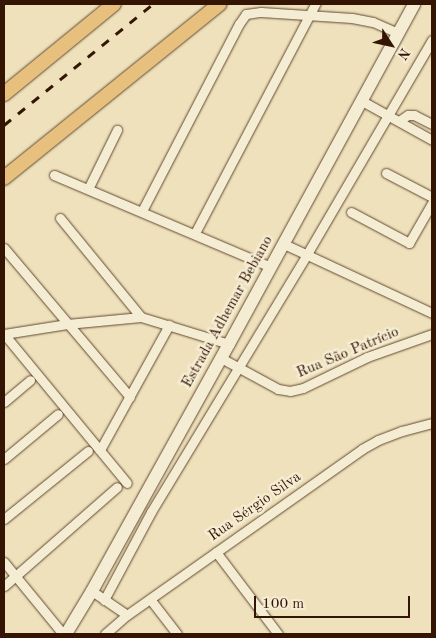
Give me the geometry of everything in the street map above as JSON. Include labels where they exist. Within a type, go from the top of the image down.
[{"type":"main road","points":[[4,94],[114,4]]},
{"type":"main road","points":[[4,178],[220,4]]},
{"type":"main road","name":"Estrada Adhemar Bebiano","points":[[65,634],[92,591],[229,344],[414,4]]},
{"type":"street","points":[[195,233],[315,4]]},
{"type":"street","points":[[142,211],[242,18],[251,12],[368,20],[398,33]]},
{"type":"street","points":[[104,600],[156,505],[308,254],[432,40]]},
{"type":"street","points":[[362,100],[432,140]]},
{"type":"street","points":[[399,121],[414,115],[432,124]]},
{"type":"street","points":[[88,189],[117,130]]},
{"type":"street","points":[[386,173],[432,197]]},
{"type":"street","points":[[54,175],[195,233],[271,267]]},
{"type":"street","points":[[351,212],[411,242],[432,203]]},
{"type":"street","points":[[60,218],[141,317]]},
{"type":"street","points":[[284,244],[432,313]]},
{"type":"street","points":[[4,248],[130,397]]},
{"type":"street","points":[[4,334],[67,324],[141,317],[229,344]]},
{"type":"street","points":[[100,450],[169,325]]},
{"type":"street","points":[[4,334],[126,483]]},
{"type":"street","name":"Rua São Patrício","points":[[221,358],[278,389],[290,391],[303,388],[367,357],[432,334]]},
{"type":"street","points":[[4,402],[30,380]]},
{"type":"street","points":[[4,459],[58,414]]},
{"type":"street","name":"Rua Sérgio Silva","points":[[105,634],[127,615],[362,449],[378,440],[402,431],[432,424]]},
{"type":"street","points":[[4,519],[88,451]]},
{"type":"street","points":[[4,586],[117,487]]},
{"type":"street","points":[[216,552],[278,634]]},
{"type":"street","points":[[4,562],[65,634]]},
{"type":"street","points":[[92,591],[127,615]]},
{"type":"street","points":[[150,599],[177,634]]},
{"type":"railway","points":[[4,125],[153,4]]}]
